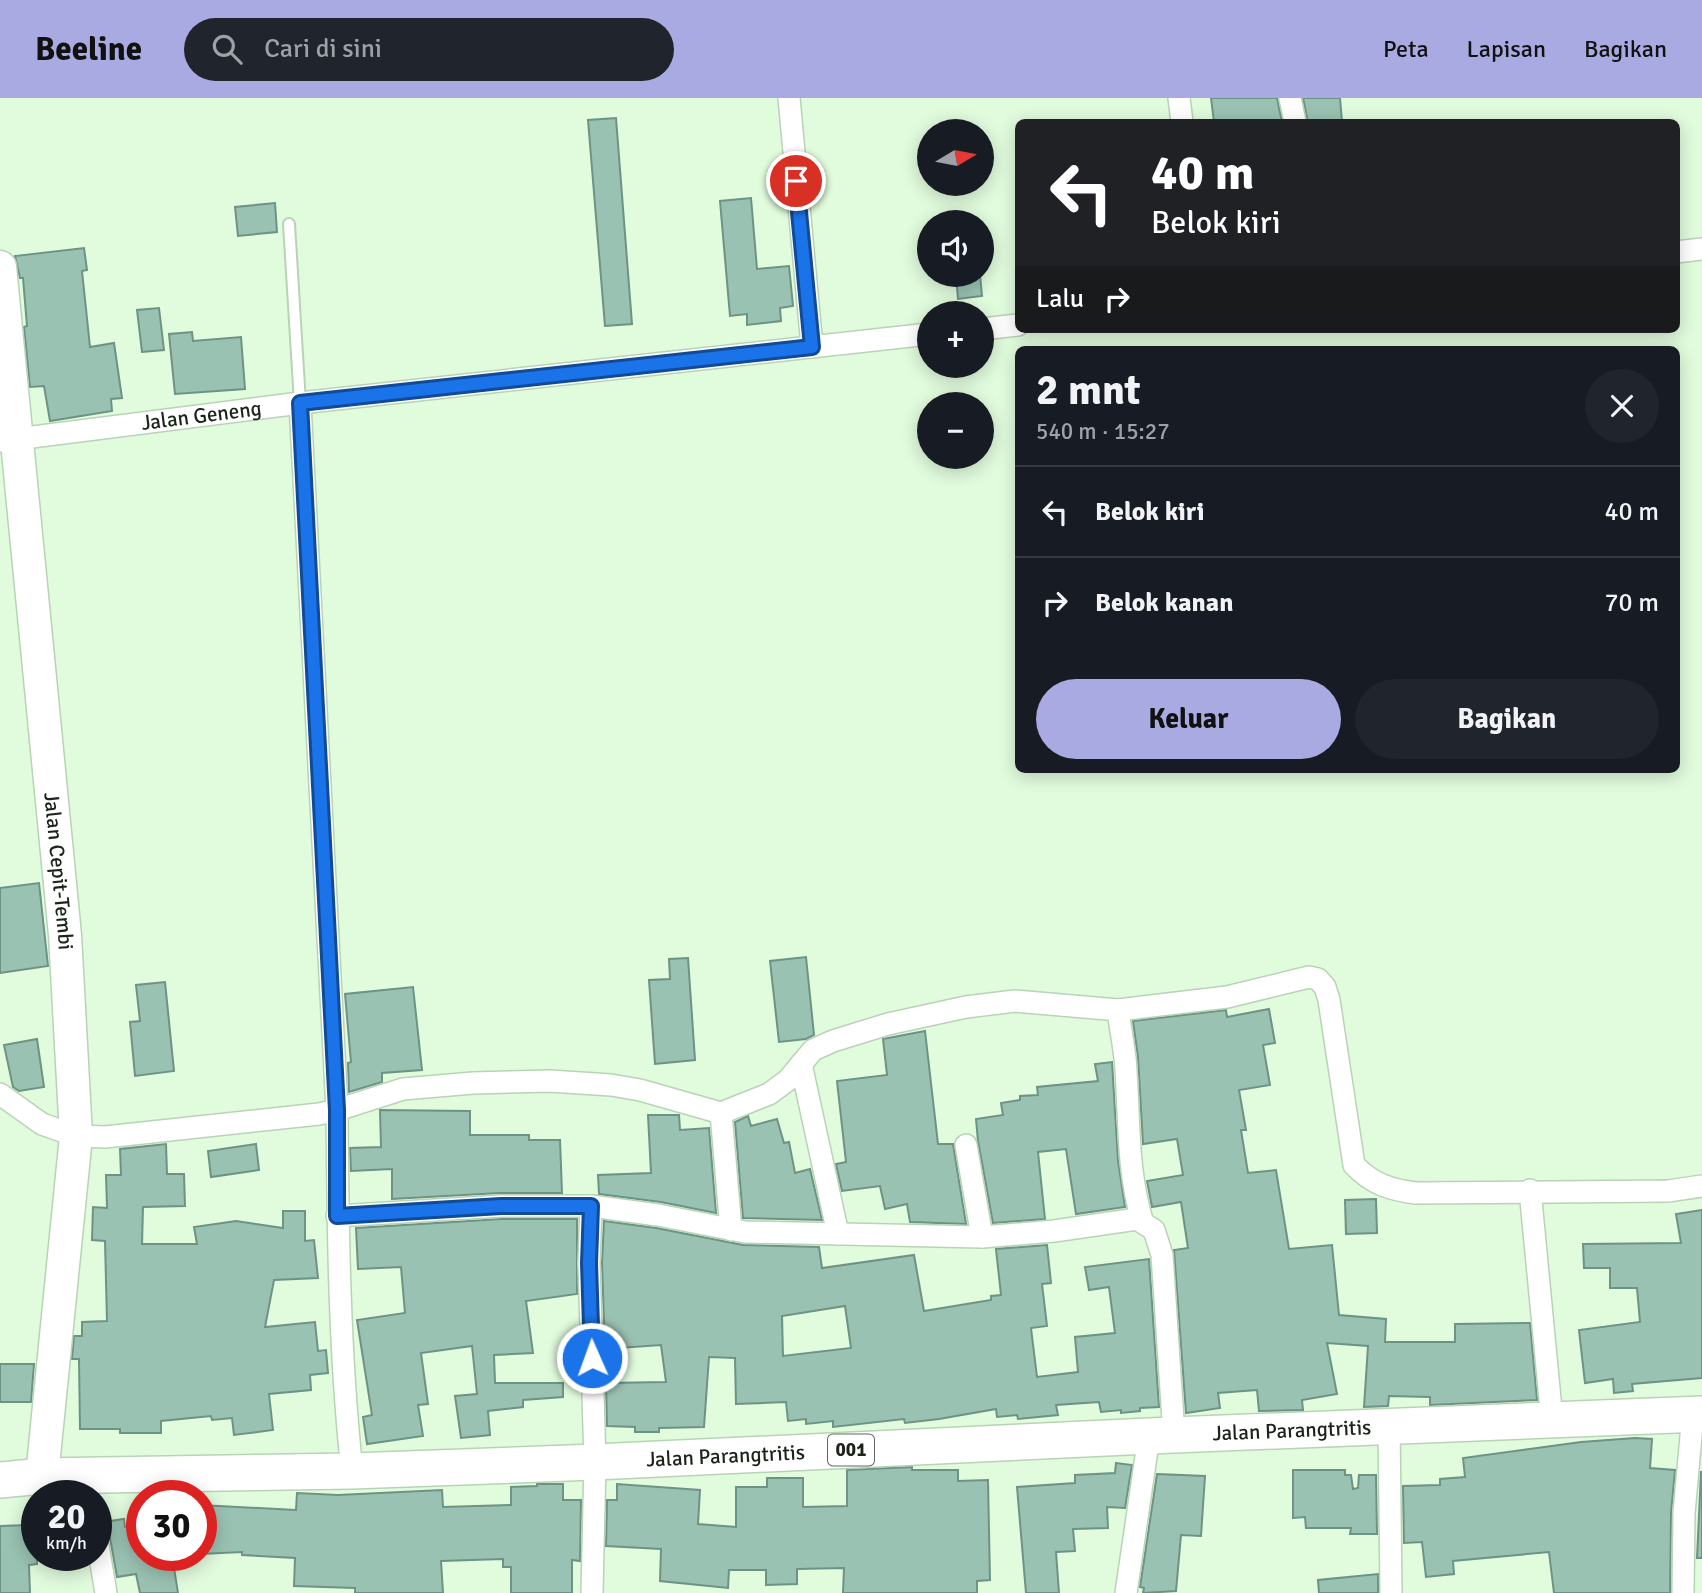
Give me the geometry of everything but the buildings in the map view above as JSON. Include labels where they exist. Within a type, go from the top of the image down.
[{"type":"main road","name":"Jalan Cepit-Tembi","points":[[0,267],[8,441],[65,935],[76,1136],[42,1476]]},
{"type":"main road","name":"Jalan Parangtritis","points":[[112,1485],[352,1471],[1698,1414]]},
{"type":"main road","name":"Jalan Parangtritis","points":[[0,1480],[42,1476],[60,1480]]},
{"type":"street","points":[[789,98],[812,347]]},
{"type":"street","points":[[1179,98],[1182,119]]},
{"type":"street","points":[[1290,98],[1294,119]]},
{"type":"street","points":[[1680,252],[1702,249]]},
{"type":"street","points":[[994,328],[1015,325]]},
{"type":"street","name":"Jalan Geneng","points":[[8,441],[300,403],[917,335]]},
{"type":"street","points":[[300,403],[337,1110],[337,1216],[344,1390],[352,1471]]},
{"type":"street","points":[[0,1094],[42,1124],[76,1136],[105,1137],[307,1116],[337,1110],[403,1089],[473,1083],[550,1081],[611,1085],[640,1090],[722,1114],[769,1094],[788,1080],[813,1050],[888,1024],[966,1007],[1015,1001],[1118,1010],[1227,998],[1309,977],[1318,979],[1325,987],[1329,1000],[1354,1165],[1383,1186],[1416,1193],[1668,1191],[1702,1186]]},
{"type":"street","points":[[1118,1010],[1125,1059],[1134,1193],[1142,1220],[1154,1230],[1162,1255],[1161,1435],[1126,1593]]},
{"type":"street","points":[[801,1063],[838,1234]]},
{"type":"street","points":[[722,1114],[731,1230]]},
{"type":"street","points":[[966,1145],[982,1237]]},
{"type":"street","points":[[1530,1190],[1552,1420]]},
{"type":"street","points":[[337,1216],[501,1206],[591,1206],[658,1215],[731,1230],[789,1235],[982,1237],[1142,1220]]},
{"type":"street","points":[[591,1206],[589,1263],[595,1462],[592,1593]]},
{"type":"street","points":[[1683,1593],[1684,1513],[1698,1414]]},
{"type":"street","points":[[1389,1427],[1391,1593]]},
{"type":"street","points":[[102,1571],[106,1593]]},
{"type":"lane","points":[[289,223],[300,403]]},
{"type":"route","points":[[592,1358],[589,1263],[591,1206],[501,1206],[421,1213],[337,1216],[337,1110],[300,403],[812,347],[796,181]]}]
